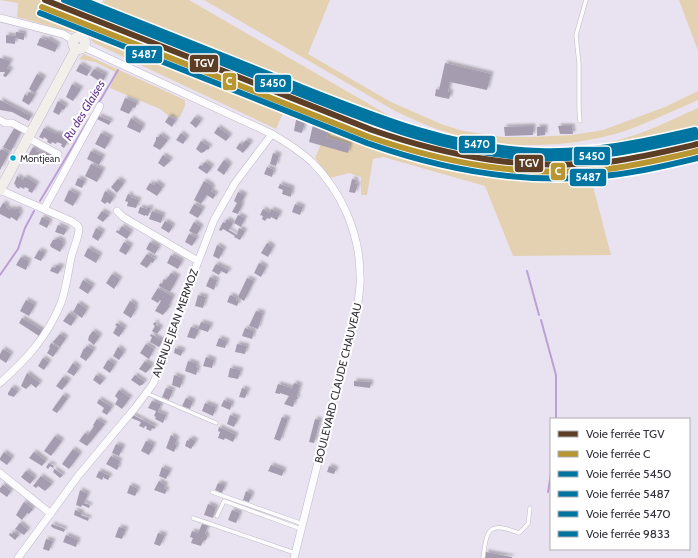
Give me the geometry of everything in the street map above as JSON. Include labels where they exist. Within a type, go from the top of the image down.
[{"type":"street","points":[[0,383],[13,372],[41,341],[50,326],[65,289],[79,228],[71,221],[44,209],[1,185],[30,135],[79,43],[98,0]]},
{"type":"street","name":"BOULEVARD CLAUDE CHAUVEAU","points":[[0,18],[63,34],[79,43],[272,134],[296,149],[312,162],[338,195],[353,229],[357,243],[360,274],[358,302],[295,556]]},
{"type":"street","points":[[44,209],[100,106]]},
{"type":"street","points":[[0,120],[12,123],[58,154]]},
{"type":"street","name":"AVENUE JEAN MERMOZ","points":[[18,558],[78,476],[153,384],[164,359],[176,319],[214,220],[235,183],[272,134]]},
{"type":"street","points":[[117,211],[123,218],[198,261]]},
{"type":"street","points":[[0,473],[51,514]]},
{"type":"lane","points":[[580,121],[576,35],[586,0]]},
{"type":"lane","points":[[146,393],[216,423]]},
{"type":"lane","points":[[212,492],[303,527]]},
{"type":"lane","points":[[217,516],[224,501],[303,527]]},
{"type":"lane","points":[[482,558],[489,531],[493,527],[500,527],[519,533],[528,524],[530,508]]},
{"type":"lane","points":[[193,518],[295,556]]},
{"type":"shaded area","points":[[0,0],[40,0],[87,19],[81,28],[77,31],[71,32],[17,17],[18,3]]},
{"type":"shaded area","points":[[105,0],[189,0],[388,115],[416,128],[445,138],[474,145],[502,150],[532,151],[561,150],[591,146],[641,133],[698,108],[698,137],[621,154],[595,157],[569,159],[516,158],[464,151],[414,138],[295,92],[292,102],[363,131],[434,153],[483,163],[557,169],[582,168],[611,164],[655,157],[698,147],[698,150],[589,171],[611,255],[513,256],[485,186],[383,157],[373,159],[367,195],[361,195],[361,177],[349,173],[330,178],[315,158],[327,130],[283,113],[276,129],[94,43],[91,40],[91,32]]},
{"type":"shaded area","points":[[204,0],[330,0],[308,54],[391,102],[441,124],[463,131],[503,137],[572,135],[603,130],[665,107],[698,91],[698,100],[622,132],[581,141],[559,144],[515,145],[472,139],[437,129],[395,111]]},
{"type":"shaded area","points":[[679,0],[698,0],[698,51]]},
{"type":"shaded area","points":[[84,54],[185,100],[185,106],[180,117],[169,116],[160,109],[110,88],[115,72],[95,62],[79,59]]},
{"type":"building","points":[[16,32],[24,33],[24,40],[15,38],[15,44],[6,43],[6,35],[16,36]]},
{"type":"building","points":[[40,38],[47,40],[47,38],[58,45],[55,52],[37,45]]},
{"type":"building","points":[[0,58],[11,61],[7,68],[11,70],[6,77],[3,76],[5,72],[0,72]]},
{"type":"building","points":[[445,63],[491,74],[487,90],[450,82],[448,92],[451,92],[449,99],[435,96],[436,89],[439,90]]},
{"type":"building","points":[[80,64],[90,70],[87,76],[76,71]]},
{"type":"building","points":[[94,69],[106,75],[102,83],[90,75]]},
{"type":"building","points":[[37,74],[44,78],[35,93],[29,89]]},
{"type":"building","points":[[72,84],[81,89],[73,101],[66,97]]},
{"type":"building","points":[[29,92],[35,95],[29,105],[22,101],[25,94],[27,96]]},
{"type":"building","points":[[125,98],[137,103],[135,108],[133,107],[129,114],[120,110]]},
{"type":"building","points":[[0,100],[31,116],[29,121],[12,112],[0,110]]},
{"type":"building","points":[[58,101],[66,106],[64,110],[62,109],[59,115],[53,112]]},
{"type":"building","points":[[297,115],[306,118],[302,133],[294,131]]},
{"type":"building","points":[[99,116],[111,121],[109,125],[97,119]]},
{"type":"building","points":[[169,116],[176,120],[172,127],[165,122]]},
{"type":"building","points":[[195,117],[201,121],[196,128],[190,123]]},
{"type":"building","points":[[131,118],[143,126],[140,133],[127,127]]},
{"type":"building","points":[[313,125],[329,130],[327,137],[350,144],[348,153],[309,142]]},
{"type":"building","points":[[533,126],[533,135],[505,136],[504,127]]},
{"type":"building","points":[[558,126],[572,126],[573,134],[560,134]]},
{"type":"building","points":[[15,127],[22,130],[11,151],[3,147]]},
{"type":"building","points":[[218,127],[230,136],[226,141],[214,133]]},
{"type":"building","points":[[537,127],[545,127],[545,135],[537,136]]},
{"type":"building","points":[[44,128],[69,139],[64,148],[61,146],[62,144],[52,142],[51,144],[47,142],[48,140],[44,137],[43,139],[39,137]]},
{"type":"building","points":[[101,133],[111,138],[105,149],[95,144]]},
{"type":"building","points":[[181,133],[187,138],[183,144],[176,140]]},
{"type":"building","points":[[160,134],[168,140],[160,150],[153,146],[156,137],[159,137]]},
{"type":"building","points":[[246,140],[251,143],[243,153],[236,148],[240,143],[242,145]]},
{"type":"building","points":[[201,141],[210,147],[208,150],[207,149],[201,153],[196,149]]},
{"type":"building","points":[[33,147],[37,149],[36,151],[50,154],[49,156],[51,157],[48,164],[42,161],[41,163],[28,156]]},
{"type":"building","points":[[1,149],[9,153],[0,170],[0,151]]},
{"type":"building","points":[[91,151],[103,157],[99,165],[87,159]]},
{"type":"building","points":[[273,153],[279,155],[276,166],[270,164]]},
{"type":"building","points":[[163,155],[171,160],[164,167],[158,163]]},
{"type":"building","points":[[224,160],[230,165],[224,175],[217,170]]},
{"type":"building","points":[[205,162],[212,167],[207,174],[198,168]]},
{"type":"building","points":[[91,164],[103,170],[97,182],[85,176]]},
{"type":"building","points":[[267,167],[274,170],[272,177],[264,174]]},
{"type":"building","points":[[17,176],[23,180],[25,177],[37,184],[32,193],[25,187],[24,189],[20,187],[19,189],[15,186],[16,185],[14,184]]},
{"type":"building","points":[[78,178],[85,181],[82,188],[75,185]]},
{"type":"building","points":[[118,179],[124,183],[117,193],[111,187]]},
{"type":"building","points":[[352,179],[356,180],[355,184],[358,184],[355,193],[349,192]]},
{"type":"building","points":[[204,181],[211,185],[213,188],[211,191],[216,194],[213,199],[207,195],[201,204],[194,200]]},
{"type":"building","points":[[156,182],[163,187],[157,196],[146,189],[150,183],[154,185]]},
{"type":"building","points":[[280,184],[292,188],[291,197],[282,194],[283,190],[278,188]]},
{"type":"building","points":[[69,190],[79,195],[73,206],[64,201]]},
{"type":"building","points":[[105,191],[114,197],[110,204],[107,202],[105,204],[101,201]]},
{"type":"building","points":[[238,192],[245,195],[238,214],[232,212],[237,203],[234,201]]},
{"type":"building","points":[[128,194],[131,195],[130,197],[139,200],[136,208],[127,206],[128,202],[125,201]]},
{"type":"building","points":[[3,203],[7,205],[6,207],[10,210],[11,208],[15,210],[16,208],[20,210],[19,212],[21,213],[17,221],[11,217],[10,219],[0,214],[0,208]]},
{"type":"building","points":[[194,204],[203,209],[198,218],[189,213]]},
{"type":"building","points":[[295,204],[303,207],[300,215],[292,212]]},
{"type":"building","points":[[140,207],[147,209],[148,207],[151,208],[148,216],[138,213]]},
{"type":"building","points":[[263,209],[270,213],[271,209],[280,213],[277,220],[271,217],[270,219],[267,218],[265,221],[262,219],[263,216],[260,215]]},
{"type":"building","points":[[102,211],[109,215],[103,222],[97,218]]},
{"type":"building","points":[[152,211],[163,215],[161,223],[149,219]]},
{"type":"building","points":[[238,215],[245,218],[241,227],[234,223]]},
{"type":"building","points":[[42,217],[50,221],[47,228],[39,224]]},
{"type":"building","points":[[227,219],[233,223],[229,230],[237,235],[239,228],[245,231],[240,240],[223,229],[221,231],[219,230],[223,222],[225,223]]},
{"type":"building","points":[[165,221],[173,226],[169,233],[161,228]]},
{"type":"building","points":[[194,222],[201,227],[197,235],[189,231]]},
{"type":"building","points":[[58,225],[67,229],[64,235],[55,232]]},
{"type":"building","points":[[122,226],[131,232],[127,239],[116,232],[117,230],[119,231]]},
{"type":"building","points":[[96,228],[103,232],[98,241],[92,237]]},
{"type":"building","points":[[189,234],[197,238],[192,246],[185,242]]},
{"type":"building","points":[[57,238],[63,241],[62,243],[64,244],[60,252],[50,245],[53,240],[56,240]]},
{"type":"building","points":[[124,242],[131,246],[126,255],[119,251]]},
{"type":"building","points":[[150,242],[159,247],[155,254],[146,249]]},
{"type":"building","points":[[267,243],[273,247],[268,257],[261,253]]},
{"type":"building","points":[[217,245],[224,249],[219,259],[213,256]]},
{"type":"building","points":[[88,248],[100,255],[96,263],[84,256]]},
{"type":"building","points":[[39,250],[45,253],[41,261],[34,258]]},
{"type":"building","points":[[147,254],[155,259],[147,268],[140,264]]},
{"type":"building","points":[[171,255],[182,261],[178,269],[167,263]]},
{"type":"building","points":[[21,257],[29,261],[26,270],[16,265]]},
{"type":"building","points":[[259,263],[266,267],[261,277],[254,273]]},
{"type":"building","points":[[216,264],[229,270],[227,274],[221,271],[219,275],[212,271]]},
{"type":"building","points":[[57,265],[62,267],[58,274],[50,271],[52,267],[55,268]]},
{"type":"building","points":[[171,273],[178,277],[170,292],[159,286],[160,283],[162,284],[164,279],[166,280]]},
{"type":"building","points":[[112,274],[120,279],[114,289],[106,283]]},
{"type":"building","points":[[210,277],[217,280],[214,290],[206,286]]},
{"type":"building","points":[[247,278],[254,281],[244,301],[238,297]]},
{"type":"building","points":[[83,280],[93,286],[88,294],[79,288]]},
{"type":"building","points":[[158,288],[173,297],[169,305],[170,306],[163,315],[155,311],[161,301],[160,300],[158,303],[151,299]]},
{"type":"building","points":[[198,295],[206,297],[203,308],[195,306]]},
{"type":"building","points":[[230,295],[237,298],[236,300],[239,301],[237,306],[227,302]]},
{"type":"building","points":[[26,300],[35,305],[29,316],[20,311]]},
{"type":"building","points":[[130,301],[136,305],[136,309],[131,318],[123,313]]},
{"type":"building","points":[[78,303],[87,309],[82,318],[73,312]]},
{"type":"building","points":[[256,311],[263,313],[258,329],[249,326]]},
{"type":"building","points":[[69,313],[76,318],[71,326],[63,321]]},
{"type":"building","points":[[22,318],[43,331],[39,336],[19,323]]},
{"type":"building","points":[[155,322],[157,323],[156,325],[161,328],[157,334],[152,331],[155,326],[153,324]]},
{"type":"building","points":[[201,322],[211,325],[208,332],[199,329],[195,339],[187,337],[191,327],[198,329]]},
{"type":"building","points":[[117,323],[125,328],[119,337],[113,333]]},
{"type":"building","points":[[245,328],[254,331],[252,339],[242,336]]},
{"type":"building","points":[[93,331],[100,336],[94,345],[88,340]]},
{"type":"building","points":[[60,334],[66,338],[60,347],[53,342]]},
{"type":"building","points":[[151,334],[163,341],[159,347],[150,342],[152,337],[150,336]]},
{"type":"building","points":[[219,338],[227,341],[225,348],[216,346]]},
{"type":"building","points":[[51,343],[59,348],[53,357],[47,353]]},
{"type":"building","points":[[146,344],[154,349],[149,359],[140,353]]},
{"type":"building","points":[[237,344],[247,346],[245,354],[235,352]]},
{"type":"building","points":[[87,346],[94,350],[86,361],[80,357],[84,348],[85,349]]},
{"type":"building","points":[[118,347],[124,352],[119,360],[113,356]]},
{"type":"building","points":[[175,348],[183,350],[181,356],[174,353]]},
{"type":"building","points":[[3,349],[11,354],[6,363],[0,359],[0,354]]},
{"type":"building","points":[[206,357],[214,360],[212,368],[203,366]]},
{"type":"building","points":[[43,358],[49,362],[44,370],[38,366]]},
{"type":"building","points":[[108,360],[115,364],[110,373],[103,368]]},
{"type":"building","points":[[145,361],[152,366],[146,373],[139,369]]},
{"type":"building","points":[[188,361],[197,364],[196,367],[198,368],[196,375],[185,371]]},
{"type":"building","points":[[73,363],[79,368],[74,376],[67,372]]},
{"type":"building","points":[[230,368],[241,370],[238,379],[228,377]]},
{"type":"building","points":[[27,373],[40,383],[36,388],[31,384],[26,389],[21,386]]},
{"type":"building","points":[[96,375],[104,380],[100,385],[93,380]]},
{"type":"building","points":[[135,375],[145,382],[142,385],[140,386],[131,380]]},
{"type":"building","points":[[174,375],[183,378],[180,388],[172,385]]},
{"type":"building","points":[[63,377],[69,381],[62,390],[56,386]]},
{"type":"building","points":[[354,381],[371,382],[370,388],[354,386]]},
{"type":"building","points":[[294,383],[300,385],[297,396],[298,399],[295,400],[293,407],[284,404],[289,396],[275,393],[278,384],[292,388]]},
{"type":"building","points":[[12,387],[18,391],[14,397],[8,395]]},
{"type":"building","points":[[166,388],[173,390],[169,400],[162,397]]},
{"type":"building","points":[[242,388],[248,390],[245,398],[239,397]]},
{"type":"building","points":[[119,390],[130,398],[122,409],[115,404],[118,399],[115,396]]},
{"type":"building","points":[[63,395],[68,398],[57,413],[52,410]]},
{"type":"building","points":[[186,398],[193,401],[190,409],[182,406]]},
{"type":"building","points":[[99,399],[112,407],[107,415],[102,412],[104,408],[97,403]]},
{"type":"building","points":[[224,400],[232,403],[230,410],[221,406]]},
{"type":"building","points":[[152,401],[161,404],[158,412],[166,415],[163,423],[155,419],[156,417],[154,416],[156,411],[148,408]]},
{"type":"building","points":[[205,403],[216,407],[213,416],[202,411]]},
{"type":"building","points":[[133,415],[156,427],[154,429],[152,428],[151,431],[146,429],[147,427],[145,426],[144,428],[139,426],[141,422],[131,418]]},
{"type":"building","points":[[230,415],[238,418],[234,427],[227,424]]},
{"type":"building","points":[[282,417],[288,419],[280,441],[274,439]]},
{"type":"building","points":[[97,419],[105,424],[87,446],[79,441],[85,433],[88,435]]},
{"type":"building","points":[[315,419],[320,420],[314,443],[309,442]]},
{"type":"building","points":[[219,427],[236,435],[233,442],[225,438],[224,440],[218,438],[220,432],[218,431]]},
{"type":"building","points":[[171,435],[177,439],[175,444],[177,445],[174,452],[166,448]]},
{"type":"building","points":[[55,436],[62,441],[51,456],[44,451]]},
{"type":"building","points":[[190,438],[196,441],[191,449],[185,446],[187,440],[189,441]]},
{"type":"building","points":[[146,441],[154,445],[149,455],[141,451]]},
{"type":"building","points":[[116,444],[123,447],[119,456],[112,453]]},
{"type":"building","points":[[73,449],[80,454],[69,469],[62,464]]},
{"type":"building","points":[[4,452],[12,458],[7,465],[0,460]]},
{"type":"building","points":[[34,452],[46,461],[42,466],[29,458]]},
{"type":"building","points":[[111,456],[120,461],[117,470],[106,464]]},
{"type":"building","points":[[49,463],[54,466],[53,468],[50,466],[48,469],[46,467]]},
{"type":"building","points":[[271,465],[284,470],[282,476],[268,471]]},
{"type":"building","points":[[329,466],[336,469],[334,474],[327,472]]},
{"type":"building","points":[[162,467],[170,471],[166,479],[159,476]]},
{"type":"building","points":[[53,468],[63,475],[60,478],[53,472]]},
{"type":"building","points":[[26,471],[35,478],[30,484],[21,477]]},
{"type":"building","points":[[99,471],[110,476],[108,480],[104,478],[104,476],[102,480],[96,477]]},
{"type":"building","points":[[41,476],[52,484],[45,491],[38,486],[36,488],[33,486]]},
{"type":"building","points":[[159,481],[166,485],[164,488],[167,490],[165,494],[154,490]]},
{"type":"building","points":[[218,483],[225,485],[222,493],[215,490]]},
{"type":"building","points":[[3,485],[11,491],[7,497],[0,492],[0,488]]},
{"type":"building","points":[[130,485],[138,489],[135,496],[127,493]]},
{"type":"building","points":[[80,490],[88,494],[84,503],[90,505],[89,508],[82,505],[81,507],[76,505]]},
{"type":"building","points":[[246,491],[252,494],[249,502],[243,500]]},
{"type":"building","points":[[24,502],[33,509],[29,514],[27,513],[22,520],[16,515]]},
{"type":"building","points":[[208,504],[216,507],[213,518],[204,515]]},
{"type":"building","points":[[75,510],[82,513],[81,515],[89,518],[88,521],[74,515]]},
{"type":"building","points":[[232,510],[240,513],[236,523],[228,520]]},
{"type":"building","points":[[20,523],[28,530],[24,535],[15,529]]},
{"type":"building","points":[[52,524],[65,529],[64,532],[53,528],[51,526]]},
{"type":"building","points":[[202,524],[208,526],[205,533],[207,537],[206,540],[203,541],[201,546],[191,543],[193,538],[190,537],[192,531],[198,533]]},
{"type":"building","points":[[119,527],[126,529],[122,539],[115,537]]},
{"type":"building","points":[[14,532],[19,535],[15,540],[9,535],[10,533],[12,534]]},
{"type":"building","points":[[158,533],[165,535],[160,546],[154,544]]},
{"type":"building","points":[[66,535],[78,540],[76,547],[63,542]]},
{"type":"building","points":[[46,539],[53,541],[49,551],[43,549]]},
{"type":"building","points":[[486,552],[512,557],[512,558],[485,558]]},
{"type":"waterway","name":"Ru des Glaises","points":[[98,104],[118,70]]},
{"type":"waterway","name":"Ru des Glaises","points":[[40,201],[89,119]]},
{"type":"waterway","name":"Ru des Glaises","points":[[0,275],[18,249],[25,228],[34,211]]},
{"type":"waterway","points":[[527,271],[539,315]]},
{"type":"waterway","points":[[541,320],[556,375],[556,418]]},
{"type":"waterway","points":[[548,492],[550,480]]},
{"type":"rail line","name":"TGV","points":[[45,0],[372,130],[430,148],[488,160],[548,165],[608,162],[698,144]]},
{"type":"rail line","name":"5450","points":[[64,0],[375,123],[406,134],[471,150],[539,158],[579,157],[618,153],[696,137]]},
{"type":"rail line","name":"9833","points":[[73,0],[377,120],[432,139],[460,146],[518,154],[540,155],[585,153],[630,147],[696,133]]},
{"type":"rail line","name":"5470","points":[[83,0],[379,117],[441,136],[473,143],[539,151],[578,150],[617,146],[695,130]]},
{"type":"rail line","name":"C","points":[[42,7],[369,137],[428,155],[487,166],[547,172],[608,169],[698,151]]},
{"type":"rail line","name":"5487","points":[[40,13],[367,143],[397,153],[457,168],[487,174],[518,177],[549,179],[580,178],[634,172],[698,158]]},
{"type":"place","name":"Montjean","points":[[13,158]]}]
